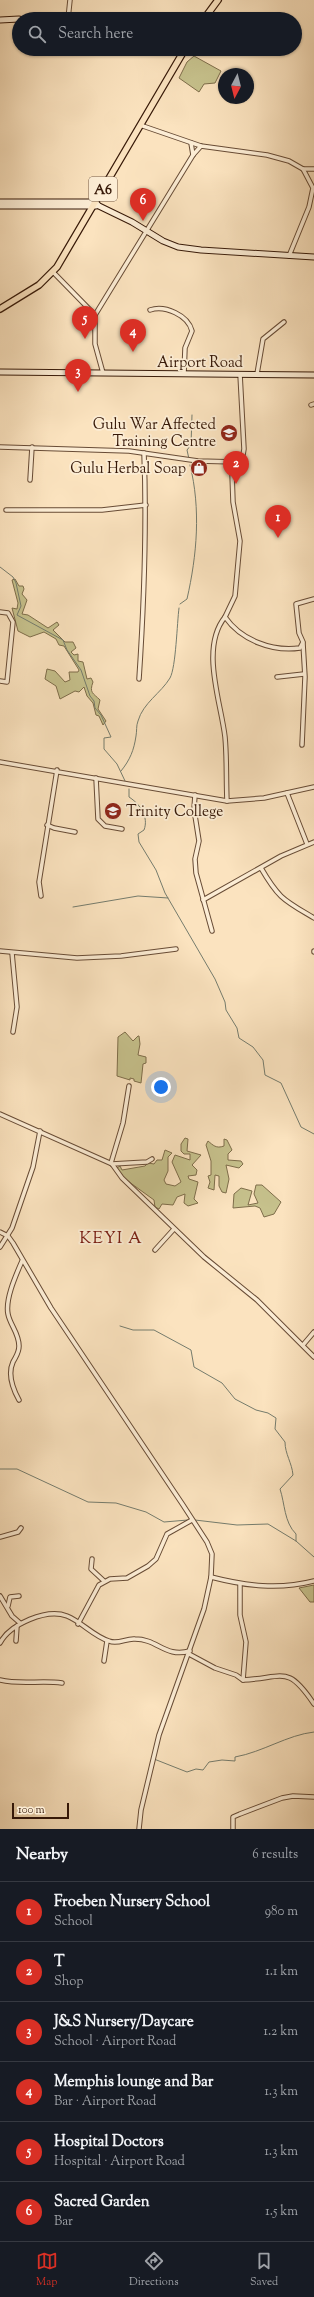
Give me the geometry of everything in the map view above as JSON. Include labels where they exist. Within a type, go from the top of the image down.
[{"type":"main road","points":[[209,12],[218,0]]},
{"type":"main road","name":"A6","points":[[0,309],[39,285],[53,272],[95,205],[181,56]]},
{"type":"street","points":[[69,12],[70,0]]},
{"type":"street","points":[[0,20],[12,19]]},
{"type":"street","points":[[140,125],[201,146],[277,158],[289,161],[303,169],[314,169]]},
{"type":"street","points":[[191,143],[193,155]]},
{"type":"street","points":[[103,373],[95,344],[95,315],[193,155],[201,146]]},
{"type":"street","points":[[303,169],[313,188]]},
{"type":"street","points":[[289,256],[312,202],[314,183]]},
{"type":"street","points":[[0,202],[95,205],[168,244],[191,249],[314,257]]},
{"type":"street","points":[[0,206],[95,205]]},
{"type":"street","points":[[53,272],[95,315]]},
{"type":"street","points":[[150,310],[171,310],[190,326],[192,331],[186,345],[184,374]]},
{"type":"street","points":[[256,374],[263,340],[284,322]]},
{"type":"street","name":"Airport Road","points":[[0,372],[314,375]]},
{"type":"street","points":[[227,801],[228,763],[214,669],[216,637],[221,623],[235,596],[240,541],[232,502],[232,473],[236,462],[243,455],[244,449],[240,374]]},
{"type":"street","points":[[0,447],[129,451],[198,461],[236,462]]},
{"type":"street","points":[[30,480],[32,447]]},
{"type":"street","points":[[139,679],[143,613],[146,505],[144,453]]},
{"type":"street","points":[[6,510],[102,510],[146,505]]},
{"type":"street","points":[[302,746],[305,682],[303,642],[300,633],[296,604],[314,599]]},
{"type":"street","points":[[0,612],[10,615],[13,622],[8,679],[7,682],[0,681]]},
{"type":"street","points":[[225,617],[239,634],[268,647],[300,648],[303,642]]},
{"type":"street","points":[[277,677],[304,674]]},
{"type":"street","points":[[0,762],[57,770],[109,782],[227,801],[287,793],[314,787]]},
{"type":"street","points":[[41,896],[38,887],[57,770]]},
{"type":"street","points":[[96,778],[98,819],[105,826],[122,829]]},
{"type":"street","points":[[287,793],[307,844]]},
{"type":"street","points":[[195,795],[194,809],[199,841],[195,859],[196,873],[212,931]]},
{"type":"street","points":[[47,825],[54,828],[75,832]]},
{"type":"street","points":[[203,900],[261,868],[307,844],[314,842]]},
{"type":"street","points":[[261,868],[272,887],[282,898],[314,918]]},
{"type":"street","points":[[0,951],[77,958],[121,956],[176,949]]},
{"type":"street","points":[[12,953],[17,1007],[13,1032]]},
{"type":"street","points":[[111,1164],[123,1123],[129,1086]]},
{"type":"street","points":[[0,1114],[111,1164],[122,1178],[204,1258],[258,1300],[314,1357]]},
{"type":"street","points":[[0,1247],[8,1236],[33,1167],[40,1131]]},
{"type":"street","points":[[111,1164],[147,1162],[152,1160]]},
{"type":"street","points":[[155,1250],[174,1229]]},
{"type":"street","points":[[0,1232],[8,1236],[22,1261],[211,1548],[211,1577],[204,1609],[190,1653],[160,1735],[141,1810],[138,1829]]},
{"type":"street","points":[[19,1400],[14,1389],[10,1373],[13,1362],[19,1352],[19,1341],[8,1314],[11,1294],[22,1261]]},
{"type":"street","points":[[303,1345],[314,1332]]},
{"type":"street","points":[[78,1624],[93,1595],[104,1581],[127,1578],[148,1566],[156,1559],[167,1534],[192,1520]]},
{"type":"street","points":[[0,1538],[18,1532],[20,1528]]},
{"type":"street","points":[[92,1559],[92,1570],[104,1581]]},
{"type":"street","points":[[211,1577],[240,1584],[291,1585],[314,1581]]},
{"type":"street","points":[[240,1584],[240,1615],[246,1642],[243,1680]]},
{"type":"street","points":[[0,1596],[19,1625],[16,1641]]},
{"type":"street","points":[[8,1607],[10,1597],[18,1596]]},
{"type":"street","points":[[0,1643],[19,1625],[39,1616],[59,1613],[68,1616],[78,1624],[107,1641],[116,1643],[134,1638],[175,1654],[190,1653],[215,1668],[236,1675],[243,1680],[278,1675],[288,1676],[300,1686],[314,1704]]},
{"type":"street","points":[[104,1660],[107,1641]]},
{"type":"street","points":[[0,1680],[16,1683],[47,1681],[62,1683]]},
{"type":"street","points":[[233,1829],[233,1817],[240,1814],[282,1798],[293,1796],[314,1797]]},
{"type":"shaded area","points":[[194,56],[218,69],[218,77],[215,83],[204,84],[199,92],[179,78],[187,62]]},
{"type":"shaded area","points":[[15,579],[19,586],[23,586],[24,589],[22,594],[27,600],[22,614],[28,615],[48,628],[57,622],[59,625],[53,630],[65,642],[73,642],[76,648],[71,652],[74,655],[78,654],[78,661],[83,662],[87,679],[91,678],[93,682],[91,688],[92,692],[100,700],[98,709],[106,721],[103,725],[99,716],[96,715],[93,703],[87,696],[84,687],[79,692],[75,691],[60,699],[56,686],[45,679],[47,669],[55,671],[65,682],[70,680],[69,672],[78,672],[79,670],[64,646],[59,645],[56,639],[44,632],[30,637],[18,631],[12,608],[17,609],[18,603],[12,580]]},
{"type":"shaded area","points":[[125,1032],[133,1041],[139,1036],[140,1044],[138,1055],[146,1057],[146,1063],[143,1064],[141,1083],[134,1081],[134,1079],[130,1078],[130,1080],[117,1076],[118,1037]]},
{"type":"shaded area","points":[[185,1138],[188,1139],[187,1151],[201,1155],[192,1165],[197,1170],[196,1175],[188,1176],[189,1179],[198,1182],[194,1199],[198,1203],[188,1206],[184,1203],[185,1194],[177,1197],[173,1205],[162,1204],[159,1209],[155,1207],[154,1200],[125,1179],[117,1168],[120,1166],[122,1170],[145,1166],[148,1163],[154,1164],[157,1160],[162,1160],[165,1150],[172,1153],[168,1157],[168,1171],[164,1180],[166,1184],[175,1186],[181,1182],[172,1162],[175,1155],[190,1160],[190,1154],[184,1154],[181,1151],[181,1144]]},
{"type":"shaded area","points":[[224,1139],[227,1140],[232,1150],[228,1154],[228,1160],[241,1161],[243,1164],[239,1168],[226,1165],[229,1179],[226,1193],[222,1192],[219,1186],[219,1176],[215,1175],[214,1190],[208,1188],[210,1182],[208,1176],[211,1175],[211,1161],[206,1145],[208,1141],[217,1147],[224,1146]]},
{"type":"shaded area","points":[[256,1185],[262,1185],[281,1202],[274,1214],[264,1217],[260,1208],[255,1206],[233,1208],[234,1194],[241,1188],[252,1191],[248,1205],[258,1203],[254,1194]]},
{"type":"shaded area","points":[[314,1585],[314,1602],[310,1602],[299,1588]]},
{"type":"waterway","points":[[189,459],[187,450],[191,445],[192,415]]},
{"type":"waterway","points":[[180,604],[187,599],[195,549],[197,515],[196,498],[190,465]]},
{"type":"waterway","points":[[0,567],[13,577],[16,583],[21,606],[17,615],[63,640],[67,650],[81,670],[90,696],[94,701],[95,708],[101,715],[111,737],[104,738],[104,749],[117,764],[126,783]]},
{"type":"waterway","points":[[121,771],[127,763],[133,750],[137,723],[140,715],[148,703],[170,678],[175,655],[179,608]]},
{"type":"waterway","points":[[129,789],[129,797],[140,807],[145,820],[144,830],[138,834],[139,842],[156,870],[165,893],[215,979],[225,1002],[226,1010],[237,1028],[239,1038],[253,1047],[263,1060],[265,1075],[281,1083],[301,1127],[314,1134]]},
{"type":"waterway","points":[[73,907],[138,896],[168,898]]},
{"type":"waterway","points":[[120,1326],[133,1330],[154,1330],[191,1350],[194,1367],[222,1383],[235,1399],[276,1418],[275,1429],[285,1442],[293,1475],[280,1489],[289,1524],[296,1534],[296,1541]]},
{"type":"waterway","points":[[0,1469],[17,1469],[88,1502],[116,1503],[146,1512],[164,1522],[188,1520]]},
{"type":"waterway","points":[[195,1520],[237,1525],[268,1524],[296,1541],[314,1557]]},
{"type":"waterway","points":[[154,1759],[187,1772],[196,1769],[203,1770],[209,1762],[222,1760],[235,1761],[235,1757],[245,1755],[294,1736],[314,1732]]},
{"type":"place","name":"Sacred Garden","points":[[143,221]]},
{"type":"place","name":"Hospital Doctors","points":[[85,339]]},
{"type":"place","name":"Memphis lounge and Bar","points":[[133,352]]},
{"type":"place","name":"J&S Nursery/Daycare","points":[[78,392]]},
{"type":"place","name":"Gulu War Affected Training Centre","points":[[229,433]]},
{"type":"place","name":"Gulu Herbal Soap","points":[[199,468]]},
{"type":"place","name":"T","points":[[236,484]]},
{"type":"place","name":"Froeben Nursery School","points":[[278,538]]},
{"type":"place","name":"Trinity College","points":[[113,811]]},
{"type":"district","name":"KEYI A","points":[[111,1237]]}]
